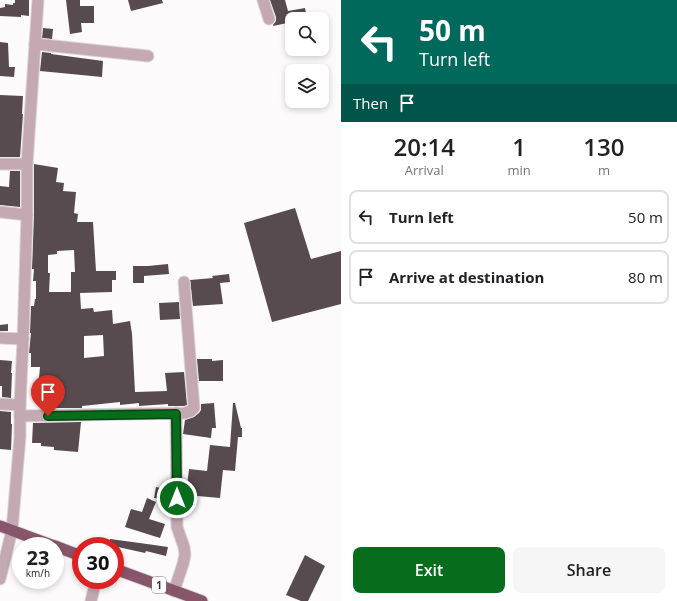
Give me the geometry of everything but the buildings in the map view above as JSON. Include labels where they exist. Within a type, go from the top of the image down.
[{"type":"highway","points":[[0,526],[31,537]]},
{"type":"highway","name":"1","points":[[124,572],[202,601]]},
{"type":"street","points":[[0,579],[12,530],[20,448],[28,164],[38,0]]},
{"type":"street","points":[[263,0],[269,19]]},
{"type":"street","points":[[35,44],[148,56]]},
{"type":"street","points":[[0,164],[28,164]]},
{"type":"street","points":[[0,212],[27,215]]},
{"type":"street","points":[[0,404],[20,411],[176,414],[191,412],[194,408],[184,282]]},
{"type":"street","points":[[0,338],[23,339]]},
{"type":"street","points":[[174,591],[183,564],[184,555],[184,547],[177,527],[176,414]]},
{"type":"street","points":[[91,601],[94,589]]},
{"type":"route","points":[[48,416],[176,414],[177,498]]}]
